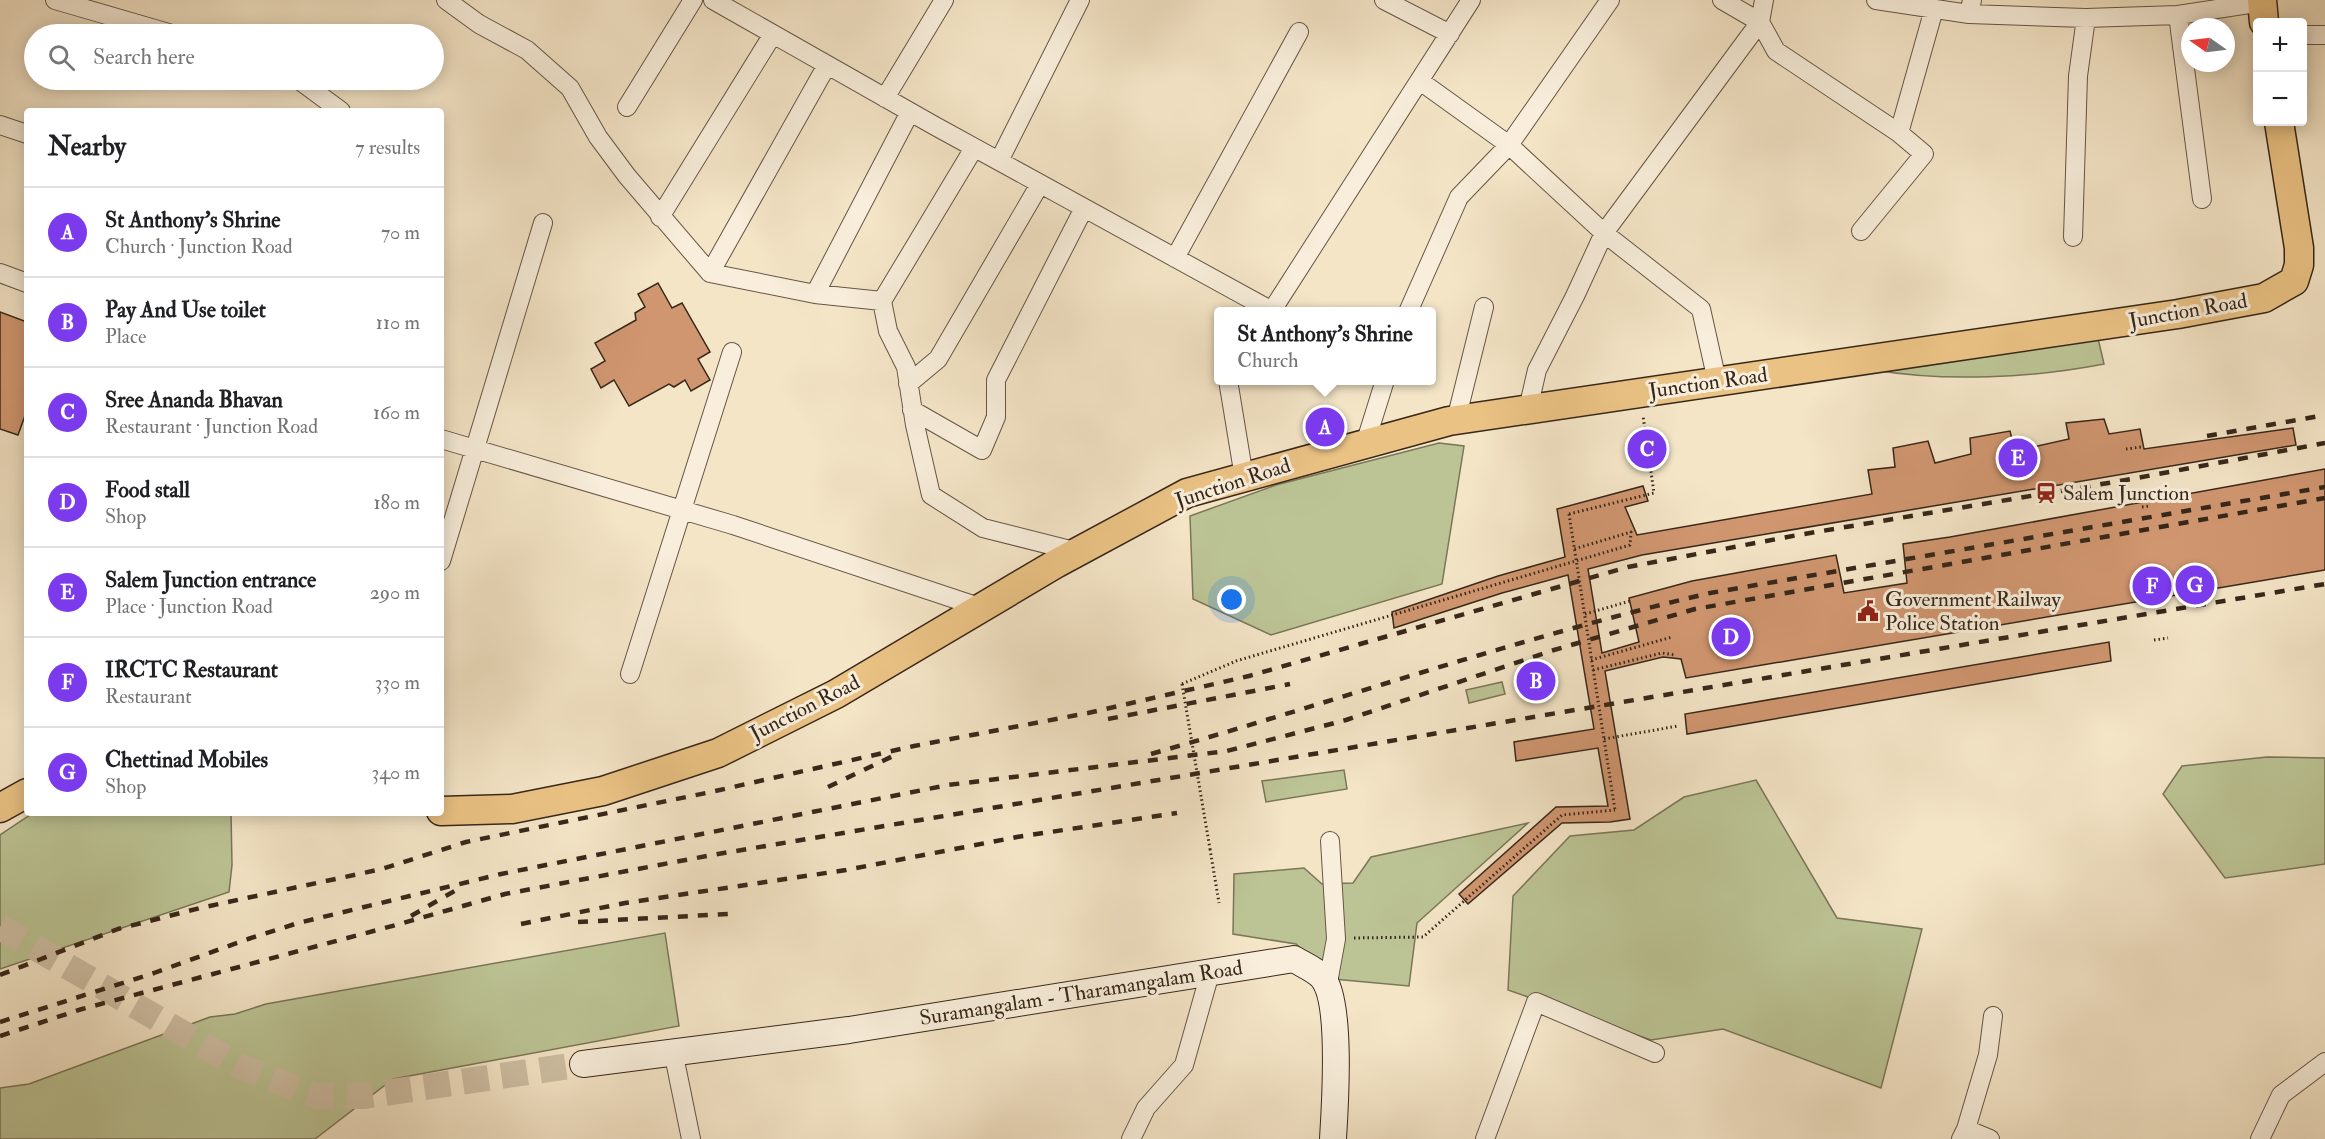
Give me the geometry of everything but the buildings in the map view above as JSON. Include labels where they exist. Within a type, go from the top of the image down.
[{"type":"main road","name":"Junction Road","points":[[444,811],[512,809],[603,791],[718,753],[836,694],[1078,552],[1187,493],[1456,420],[2178,314],[2264,298],[2294,281],[2299,265],[2299,248],[2280,126]]},
{"type":"main road","points":[[0,808],[24,795]]},
{"type":"main road","name":"Suramangalam - Tharamangalam Road","points":[[583,1064],[849,1030],[1294,959],[1322,977],[1327,988]]},
{"type":"main road","points":[[1327,988],[1331,997],[1337,1071],[1333,1139]]},
{"type":"street","points":[[54,0],[137,24]]},
{"type":"street","points":[[446,0],[479,24],[527,50],[570,88],[598,137],[627,176],[710,273],[815,294],[882,301]]},
{"type":"street","points":[[627,107],[693,0]]},
{"type":"street","points":[[713,0],[974,148],[1265,307]]},
{"type":"street","points":[[885,98],[944,0]]},
{"type":"street","points":[[999,161],[1080,0]]},
{"type":"street","points":[[1384,0],[1449,34]]},
{"type":"street","points":[[1275,307],[1471,0]]},
{"type":"street","points":[[1410,307],[1459,196],[1509,145],[1610,0]]},
{"type":"street","points":[[1722,0],[1760,22],[1776,51],[1899,133],[1924,154],[1861,231]]},
{"type":"street","points":[[1528,409],[1537,370],[1575,297],[1604,233],[1760,22],[1764,0]]},
{"type":"street","points":[[1876,0],[1934,9],[1971,7],[2086,18],[2178,15],[2262,8]]},
{"type":"street","points":[[1899,133],[1934,9]]},
{"type":"street","points":[[2178,15],[2202,199]]},
{"type":"street","points":[[2073,237],[2078,76],[2086,18]]},
{"type":"street","points":[[1175,258],[1299,32]]},
{"type":"street","points":[[660,217],[773,34]]},
{"type":"street","points":[[2307,35],[2325,35]]},
{"type":"street","points":[[710,273],[827,65]]},
{"type":"street","points":[[1420,81],[1509,145],[1604,233],[1701,309],[1717,381]]},
{"type":"street","points":[[313,90],[337,108]]},
{"type":"street","points":[[815,294],[910,112]]},
{"type":"street","points":[[0,125],[24,133]]},
{"type":"street","points":[[974,148],[882,301],[888,331],[906,367],[912,410],[932,495],[983,528],[1078,552]]},
{"type":"street","points":[[908,384],[938,359],[1040,184]]},
{"type":"street","points":[[912,410],[982,450],[996,417],[996,380],[1084,208]]},
{"type":"street","points":[[444,551],[543,223]]},
{"type":"street","points":[[0,273],[24,282]]},
{"type":"street","points":[[1456,420],[1484,307]]},
{"type":"street","points":[[630,674],[732,352]]},
{"type":"street","points":[[1229,385],[1244,477]]},
{"type":"street","points":[[1365,444],[1384,385]]},
{"type":"street","points":[[444,440],[683,510],[982,608]]},
{"type":"street","points":[[1327,988],[1336,939],[1330,841]]},
{"type":"street","points":[[1131,1139],[1146,1108],[1184,1065],[1210,973]]},
{"type":"street","points":[[1485,1139],[1536,1002],[1655,1053]]},
{"type":"street","points":[[1990,1139],[1964,1134],[1988,1055],[1993,1016]]},
{"type":"street","points":[[673,1051],[691,1139]]},
{"type":"street","points":[[2260,1139],[2281,1095],[2325,1062]]},
{"type":"path","points":[[1336,939],[1423,937],[1562,815],[1615,810],[1569,514],[1654,493],[1640,393]]},
{"type":"path","points":[[2126,449],[2141,447]]},
{"type":"path","points":[[2142,507],[2149,506]]},
{"type":"path","points":[[1220,903],[1182,684],[1236,661],[1630,545],[1631,532],[1574,549]]},
{"type":"path","points":[[2148,577],[2159,575]]},
{"type":"path","points":[[1585,614],[1630,601]]},
{"type":"path","points":[[1592,660],[1672,637]]},
{"type":"path","points":[[2154,640],[2168,638]]},
{"type":"path","points":[[1593,670],[1662,653],[1676,655]]},
{"type":"path","points":[[1604,739],[1678,726]]},
{"type":"green space","points":[[2097,334],[2104,364],[2076,369],[1989,377],[1930,376],[1874,370]]},
{"type":"green space","points":[[1439,443],[1464,446],[1442,584],[1271,635],[1193,599],[1190,516],[1276,485]]},
{"type":"green space","points":[[1502,682],[1505,694],[1469,703],[1466,690]]},
{"type":"green space","points":[[2267,757],[2325,758],[2325,864],[2225,878],[2163,794],[2182,766]]},
{"type":"green space","points":[[1344,770],[1347,789],[1266,802],[1262,781]]},
{"type":"green space","points":[[1756,780],[1837,918],[1922,929],[1881,1088],[1723,1029],[1651,1040],[1508,990],[1513,896],[1570,836],[1634,830],[1684,797]]},
{"type":"green space","points":[[28,816],[231,816],[232,865],[229,892],[0,969],[0,835]]},
{"type":"green space","points":[[1528,823],[1417,923],[1409,986],[1333,979],[1296,944],[1233,934],[1234,874],[1304,868],[1322,884],[1353,883],[1371,857]]},
{"type":"green space","points":[[665,933],[679,1026],[393,1079],[315,1139],[0,1139],[0,1088],[29,1084],[210,1017],[235,1014],[266,1004]]},
{"type":"tunnel","points":[[0,927],[239,1066],[316,1096],[364,1096],[583,1064]]},
{"type":"railway","points":[[2207,436],[2325,415]]},
{"type":"railway","points":[[0,975],[118,929],[200,908],[382,869],[466,842],[711,792],[914,746],[1088,713],[1249,676],[1628,567],[2325,443]]},
{"type":"railway","points":[[1151,754],[1499,649],[1710,593],[2325,487]]},
{"type":"railway","points":[[0,1022],[154,973],[298,923],[501,874],[948,785],[1227,751],[1346,720],[1554,650],[1695,609],[2325,498]]},
{"type":"railway","points":[[0,1036],[82,1009],[505,894],[712,855],[2325,584]]},
{"type":"railway","points":[[1108,719],[1290,684]]},
{"type":"railway","points":[[828,787],[893,756]]},
{"type":"railway","points":[[521,924],[625,903],[846,870],[1017,837],[1177,813]]},
{"type":"railway","points":[[411,916],[458,889]]},
{"type":"railway","points":[[578,922],[728,914]]},
{"type":"place","name":"St Anthony's Shrine","points":[[1325,427]]},
{"type":"place","name":"Sree Ananda Bhavan","points":[[1647,449]]},
{"type":"place","name":"Salem Junction entrance","points":[[2018,458]]},
{"type":"place","name":"Salem Junction","points":[[2046,493]]},
{"type":"place","name":"Chettinad Mobiles","points":[[2195,585]]},
{"type":"place","name":"IRCTC Restaurant","points":[[2152,586]]},
{"type":"place","name":"Government Railway Police Station","points":[[1868,611]]},
{"type":"place","name":"Food stall","points":[[1731,637]]},
{"type":"place","name":"Pay And Use toilet","points":[[1536,681]]}]
